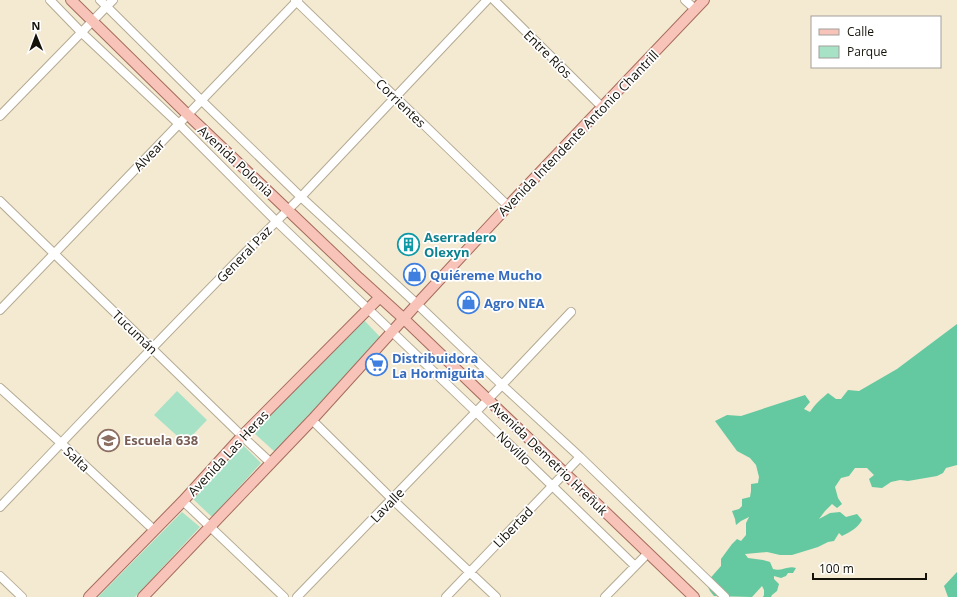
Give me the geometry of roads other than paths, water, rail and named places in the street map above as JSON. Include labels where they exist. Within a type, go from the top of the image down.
[{"type":"main road","name":"Avenida Polonia","points":[[71,0],[188,115],[403,318]]},
{"type":"main road","name":"Avenida Intendente Antonio Chantrill","points":[[392,332],[403,318],[508,206],[704,0]]},
{"type":"main road","name":"Avenida Las Heras","points":[[90,597],[183,501],[242,436],[380,297]]},
{"type":"main road","name":"Avenida Demetrio Hreñuk","points":[[403,318],[694,597]]},
{"type":"main road","points":[[143,597],[312,420],[392,332]]},
{"type":"street","name":"Avenida Polonia","points":[[50,0],[81,32],[179,124],[276,221],[392,332]]},
{"type":"street","name":"Avenida Demetrio Hreñuk","points":[[100,0],[301,197],[580,457],[725,597]]},
{"type":"street","points":[[0,116],[113,0]]},
{"type":"street","name":"Corrientes","points":[[296,0],[508,206]]},
{"type":"street","name":"Alvear","points":[[0,310],[188,115],[296,0]]},
{"type":"street","name":"General Paz","points":[[0,507],[152,348],[301,197],[487,0]]},
{"type":"street","name":"Entre Ríos","points":[[494,0],[602,107]]},
{"type":"street","points":[[685,0],[695,9]]},
{"type":"street","name":"Tucumán","points":[[0,201],[271,463]]},
{"type":"street","name":"Lavalle","points":[[297,597],[571,312]]},
{"type":"street","name":"Novillo","points":[[392,332],[635,566]]},
{"type":"street","name":"Salta","points":[[0,388],[154,530]]},
{"type":"street","points":[[312,420],[392,499],[496,597]]},
{"type":"street","name":"Libertad","points":[[446,597],[580,457]]},
{"type":"street","points":[[183,501],[284,597]]},
{"type":"street","points":[[605,597],[648,553]]},
{"type":"street","points":[[0,576],[22,597]]},
{"type":"place","name":"Aserradero Olexyn","points":[[408,244]]},
{"type":"place","name":"Quiéreme Mucho","points":[[414,275]]},
{"type":"place","name":"Agro NEA","points":[[469,303]]},
{"type":"place","name":"Distribuidora La Hormiguita","points":[[376,365]]},
{"type":"place","name":"Escuela 638","points":[[109,440]]}]
